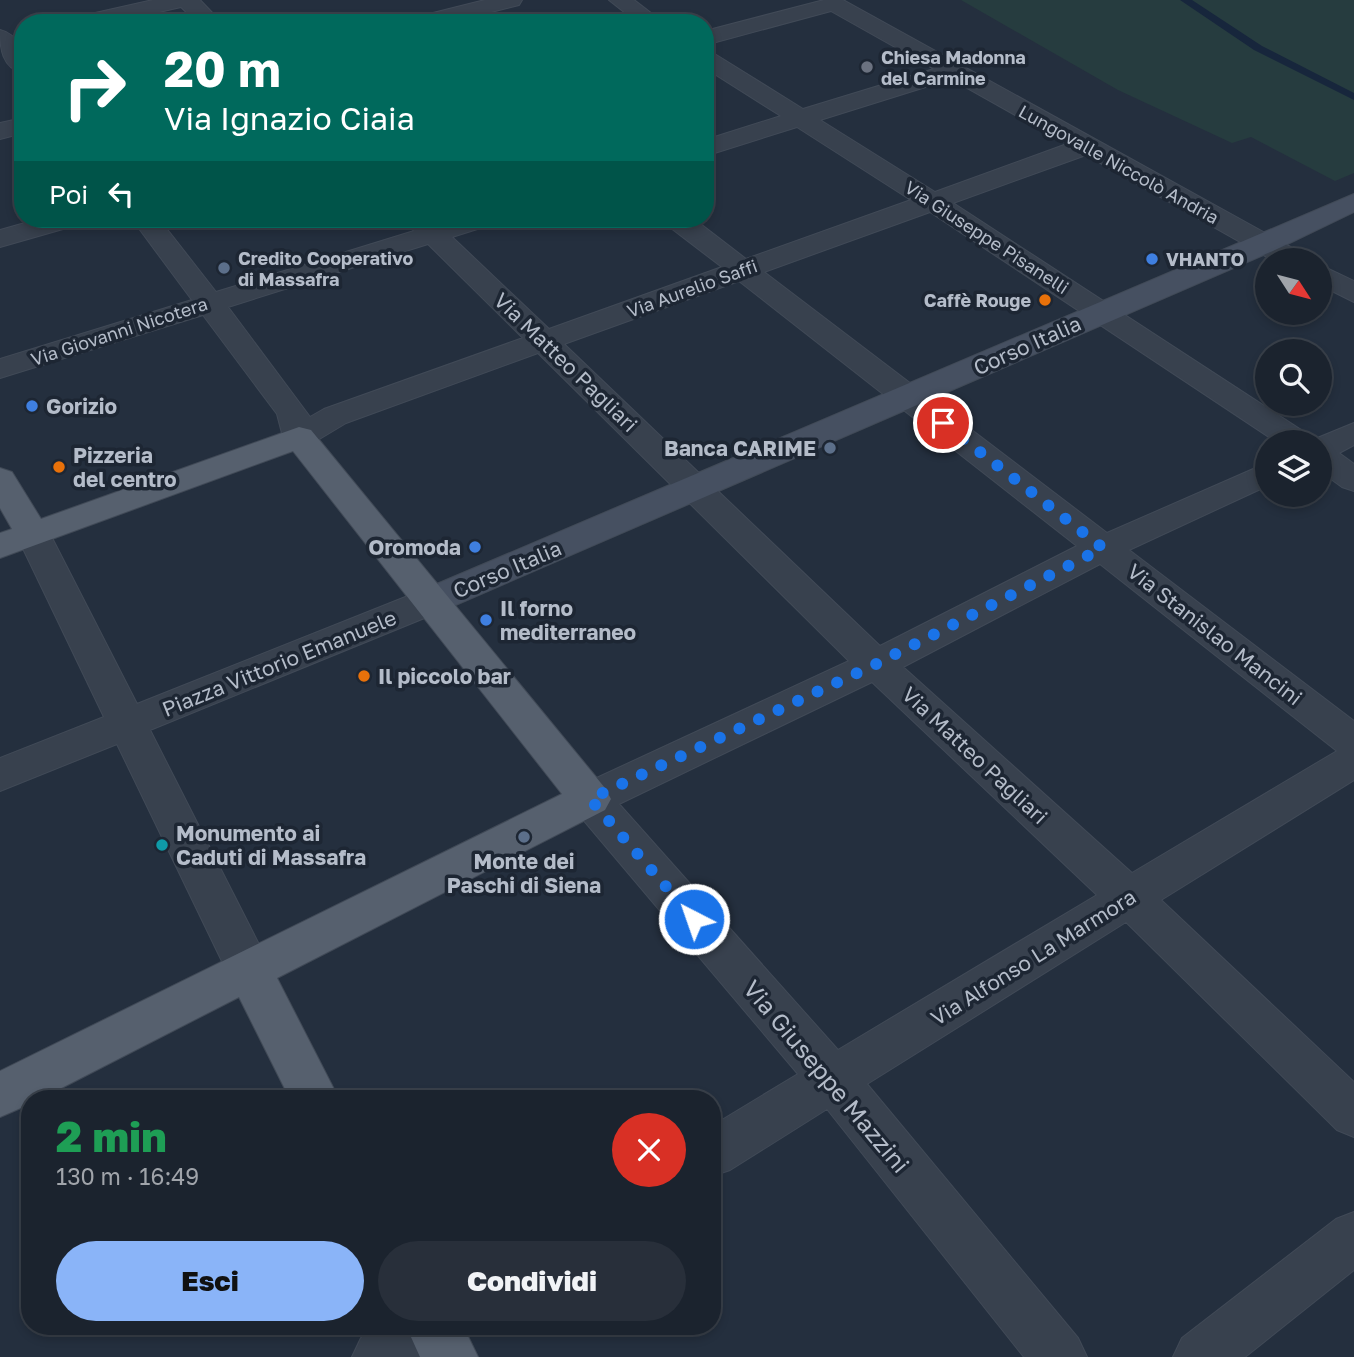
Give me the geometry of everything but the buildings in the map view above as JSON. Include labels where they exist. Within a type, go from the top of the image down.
[{"type":"main road","points":[[0,479],[16,540],[299,437],[590,799],[0,1094]]},
{"type":"main road","points":[[249,970],[311,1090]]},
{"type":"main road","points":[[437,1335],[450,1357]]},
{"type":"street","points":[[121,14],[182,0]]},
{"type":"street","points":[[187,0],[202,14]]},
{"type":"street","points":[[443,14],[511,0]]},
{"type":"street","points":[[620,0],[640,14]]},
{"type":"street","name":"Lungovalle Niccolò Andria","points":[[714,36],[834,4],[1272,248]]},
{"type":"street","name":"Via Giuseppe Pisanelli","points":[[714,64],[933,202],[1281,430]]},
{"type":"street","points":[[714,145],[952,71]]},
{"type":"street","name":"Via Aurelio Saffi","points":[[299,437],[335,416],[1087,146]]},
{"type":"street","name":"Corso Italia","points":[[431,601],[1265,244],[1354,203]]},
{"type":"street","points":[[0,239],[37,228]]},
{"type":"street","points":[[152,228],[293,413],[299,437]]},
{"type":"street","name":"Via Giovanni Nicotera","points":[[0,369],[208,302],[420,228]]},
{"type":"street","name":"Via Matteo Pagliari","points":[[428,228],[876,664],[1130,898],[1354,1114]]},
{"type":"street","name":"Via Stanislao Mancini","points":[[688,228],[1354,742]]},
{"type":"street","points":[[1332,281],[1354,293]]},
{"type":"street","points":[[1332,443],[1354,433]]},
{"type":"street","points":[[1332,464],[1354,480]]},
{"type":"street","points":[[590,799],[876,664],[1103,548],[1255,478]]},
{"type":"street","points":[[16,540],[127,724],[249,970]]},
{"type":"street","name":"Piazza Vittorio Emanuele","points":[[0,775],[431,601]]},
{"type":"street","name":"Via Alfonso La Marmora","points":[[721,1147],[1354,760]]},
{"type":"street","name":"Via Giuseppe Mazzini","points":[[590,799],[833,1079],[1059,1357]]},
{"type":"street","points":[[1201,1357],[1354,1237]]},
{"type":"street","points":[[380,1357],[416,1335]]},
{"type":"green space","points":[[961,0],[1354,0],[1354,173],[1335,181],[1251,137],[1232,143],[1118,90]]},
{"type":"waterway","points":[[1185,0],[1258,48],[1354,97]]},
{"type":"place","name":"Chiesa Madonna del Carmine","points":[[867,67]]},
{"type":"place","name":"VHANTO","points":[[1152,259]]},
{"type":"place","name":"Credito Cooperativo di Massafra","points":[[224,268]]},
{"type":"place","name":"Caffè Rouge","points":[[1045,300]]},
{"type":"place","name":"Gorizio","points":[[32,406]]},
{"type":"place","name":"Banca CARIME","points":[[830,448]]},
{"type":"place","name":"Pizzeria del centro","points":[[59,467]]},
{"type":"place","name":"Oromoda","points":[[475,547]]},
{"type":"place","name":"Il forno mediterraneo","points":[[486,620]]},
{"type":"place","name":"Il piccolo bar","points":[[364,676]]},
{"type":"place","name":"Monte dei Paschi di Siena","points":[[524,837]]},
{"type":"place","name":"Monumento ai Caduti di Massafra","points":[[162,845]]},
{"type":"route","points":[[694,919],[590,799],[876,664],[1103,548],[943,423]]}]
